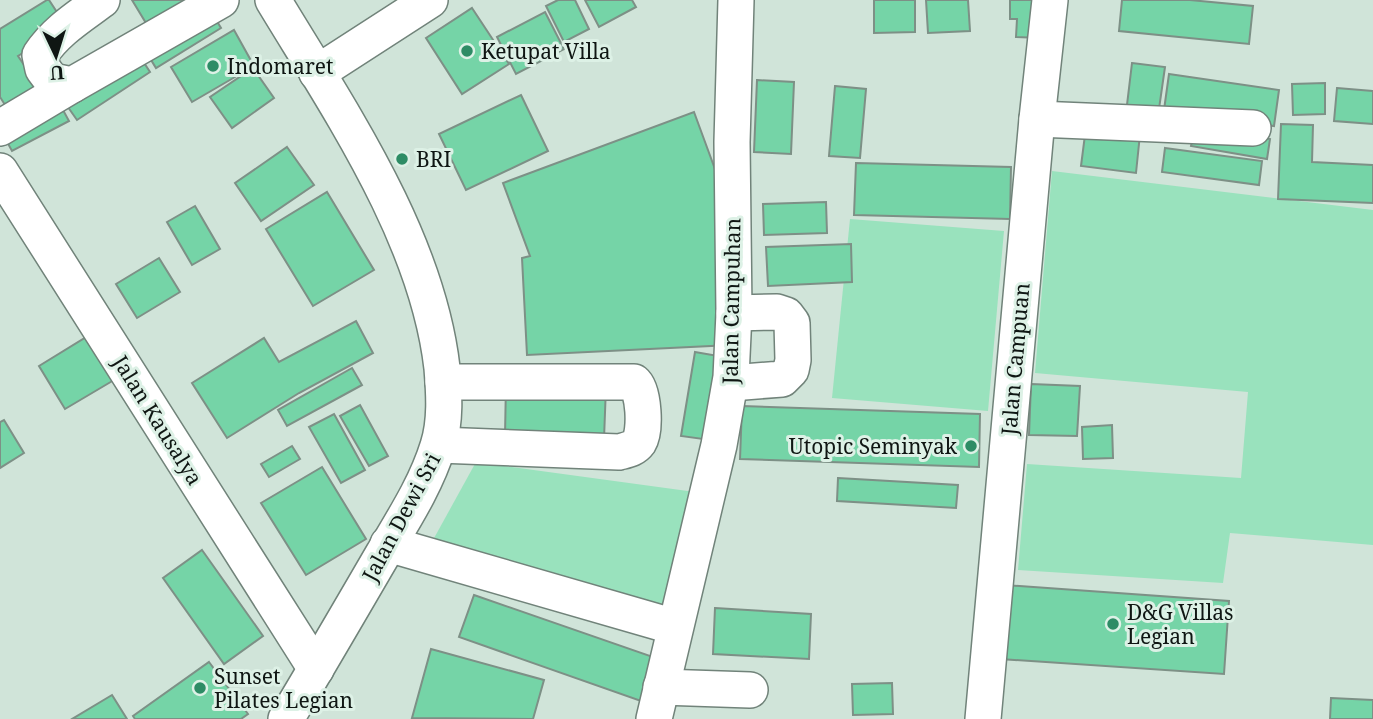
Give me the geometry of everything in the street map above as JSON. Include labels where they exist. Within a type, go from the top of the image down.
[{"type":"street","points":[[72,85],[52,81],[43,69],[40,55],[62,30],[102,0]]},
{"type":"street","points":[[0,128],[221,0]]},
{"type":"street","name":"Jalan Dewi Sri","points":[[273,0],[378,180],[416,261],[439,342],[443,382],[443,424],[439,445],[416,497],[286,719]]},
{"type":"street","points":[[317,73],[430,0]]},
{"type":"street","name":"Jalan Campuhan","points":[[657,703],[719,445],[731,383],[734,313],[732,142],[736,0]]},
{"type":"street","name":"Jalan Campuan","points":[[983,719],[1037,119],[1051,0]]},
{"type":"street","points":[[1037,119],[1253,128]]},
{"type":"street","name":"Jalan Kausalya","points":[[0,171],[316,669]]},
{"type":"street","points":[[731,383],[782,379],[791,370],[793,360],[792,323],[786,314],[734,313]]},
{"type":"street","points":[[439,445],[619,452],[632,449],[640,440],[642,431],[642,392],[634,382],[443,382]]},
{"type":"street","points":[[388,544],[675,627]]},
{"type":"street","points":[[657,703],[750,690]]},
{"type":"green space","points":[[1052,171],[1373,210],[1373,545],[1230,533],[1223,583],[1018,570],[1027,464],[1241,478],[1248,392],[1035,373]]},
{"type":"green space","points":[[850,219],[1004,231],[988,411],[832,398]]},
{"type":"green space","points":[[476,462],[695,492],[664,615],[433,540]]},
{"type":"building","points":[[47,0],[66,26],[18,56],[39,87],[7,108],[0,97],[0,29]]},
{"type":"building","points":[[132,0],[187,0],[155,38]]},
{"type":"building","points":[[558,0],[575,0],[589,29],[564,42],[546,6]]},
{"type":"building","points":[[585,0],[632,0],[636,7],[599,27]]},
{"type":"building","points":[[874,0],[915,0],[915,32],[874,33]]},
{"type":"building","points":[[926,0],[968,0],[970,31],[928,33]]},
{"type":"building","points":[[1010,0],[1041,0],[1040,38],[1016,37],[1017,19],[1010,19]]},
{"type":"building","points":[[1122,0],[1190,0],[1253,6],[1249,44],[1119,31]]},
{"type":"building","name":"Ketupat Villa","points":[[472,8],[509,64],[462,94],[426,38]]},
{"type":"building","points":[[210,10],[221,28],[156,68],[145,50]]},
{"type":"building","points":[[545,12],[564,49],[516,74],[497,37]]},
{"type":"building","name":"Indomaret","points":[[234,30],[254,66],[192,102],[171,67]]},
{"type":"building","points":[[137,52],[150,72],[77,120],[63,100]]},
{"type":"building","points":[[1132,63],[1165,67],[1159,109],[1127,105]]},
{"type":"building","points":[[253,68],[274,98],[232,128],[210,97]]},
{"type":"building","points":[[1169,74],[1279,90],[1274,126],[1164,110]]},
{"type":"building","points":[[757,80],[794,82],[791,154],[754,152]]},
{"type":"building","points":[[1325,83],[1325,114],[1293,115],[1292,84]]},
{"type":"building","points":[[835,86],[866,89],[860,158],[829,156]]},
{"type":"building","points":[[1337,88],[1373,91],[1373,124],[1334,121]]},
{"type":"building","points":[[521,95],[548,151],[466,190],[439,134]]},
{"type":"building","points":[[57,99],[69,121],[12,151],[0,129]]},
{"type":"building","points":[[694,112],[730,210],[731,345],[527,355],[522,258],[530,256],[503,183]]},
{"type":"building","points":[[1281,124],[1313,125],[1312,162],[1373,165],[1373,203],[1278,199]]},
{"type":"building","points":[[1195,126],[1270,139],[1267,159],[1191,146]]},
{"type":"building","points":[[1086,127],[1140,134],[1136,173],[1081,166]]},
{"type":"building","points":[[287,147],[314,185],[261,221],[235,183]]},
{"type":"building","points":[[1165,148],[1262,161],[1259,185],[1162,172]]},
{"type":"building","points":[[856,163],[1011,167],[1010,219],[854,215]]},
{"type":"building","points":[[327,192],[374,270],[313,306],[266,229]]},
{"type":"building","points":[[826,202],[827,233],[764,235],[763,204]]},
{"type":"building","points":[[195,206],[220,249],[192,265],[167,222]]},
{"type":"building","points":[[851,244],[852,282],[768,286],[766,247]]},
{"type":"building","points":[[159,258],[180,292],[137,318],[116,284]]},
{"type":"building","points":[[356,321],[373,353],[299,393],[227,438],[192,383],[264,338],[279,362]]},
{"type":"building","points":[[88,336],[114,380],[65,409],[39,366]]},
{"type":"building","points":[[695,352],[724,357],[710,440],[681,436]]},
{"type":"building","points":[[352,368],[362,385],[287,426],[278,410]]},
{"type":"building","points":[[506,382],[606,386],[604,439],[505,436]]},
{"type":"building","points":[[1031,384],[1080,386],[1077,436],[1029,435]]},
{"type":"building","points":[[360,405],[388,456],[369,466],[340,416]]},
{"type":"building","points":[[742,406],[980,414],[979,467],[740,459]]},
{"type":"building","points":[[334,414],[365,470],[341,483],[309,427]]},
{"type":"building","points":[[4,420],[24,453],[0,468],[0,422]]},
{"type":"building","points":[[1112,425],[1113,458],[1083,459],[1082,427]]},
{"type":"building","points":[[292,446],[300,459],[269,477],[261,464]]},
{"type":"building","points":[[322,467],[366,539],[306,575],[261,503]]},
{"type":"building","points":[[838,478],[958,485],[956,508],[837,501]]},
{"type":"building","points":[[202,550],[263,636],[224,664],[163,578]]},
{"type":"building","points":[[1005,585],[1229,601],[1224,674],[1000,659]]},
{"type":"building","points":[[474,595],[656,658],[641,701],[459,637]]},
{"type":"building","points":[[715,608],[811,614],[809,659],[713,654]]},
{"type":"building","points":[[431,649],[544,680],[533,719],[412,718]]},
{"type":"building","name":"Sunset Pilates Legian","points":[[209,662],[248,714],[241,719],[135,719],[133,716]]},
{"type":"building","points":[[892,683],[893,714],[853,715],[852,684]]},
{"type":"building","points":[[112,695],[127,719],[72,719]]},
{"type":"building","points":[[1331,698],[1373,700],[1373,719],[1330,719]]},
{"type":"place","name":"Ketupat Villa","points":[[467,51]]},
{"type":"place","name":"Indomaret","points":[[213,66]]},
{"type":"place","name":"BRI","points":[[402,159]]},
{"type":"place","name":"Utopic Seminyak","points":[[971,446]]},
{"type":"place","name":"D&G Villas Legian","points":[[1113,624]]},
{"type":"place","name":"Sunset Pilates Legian","points":[[200,688]]}]
